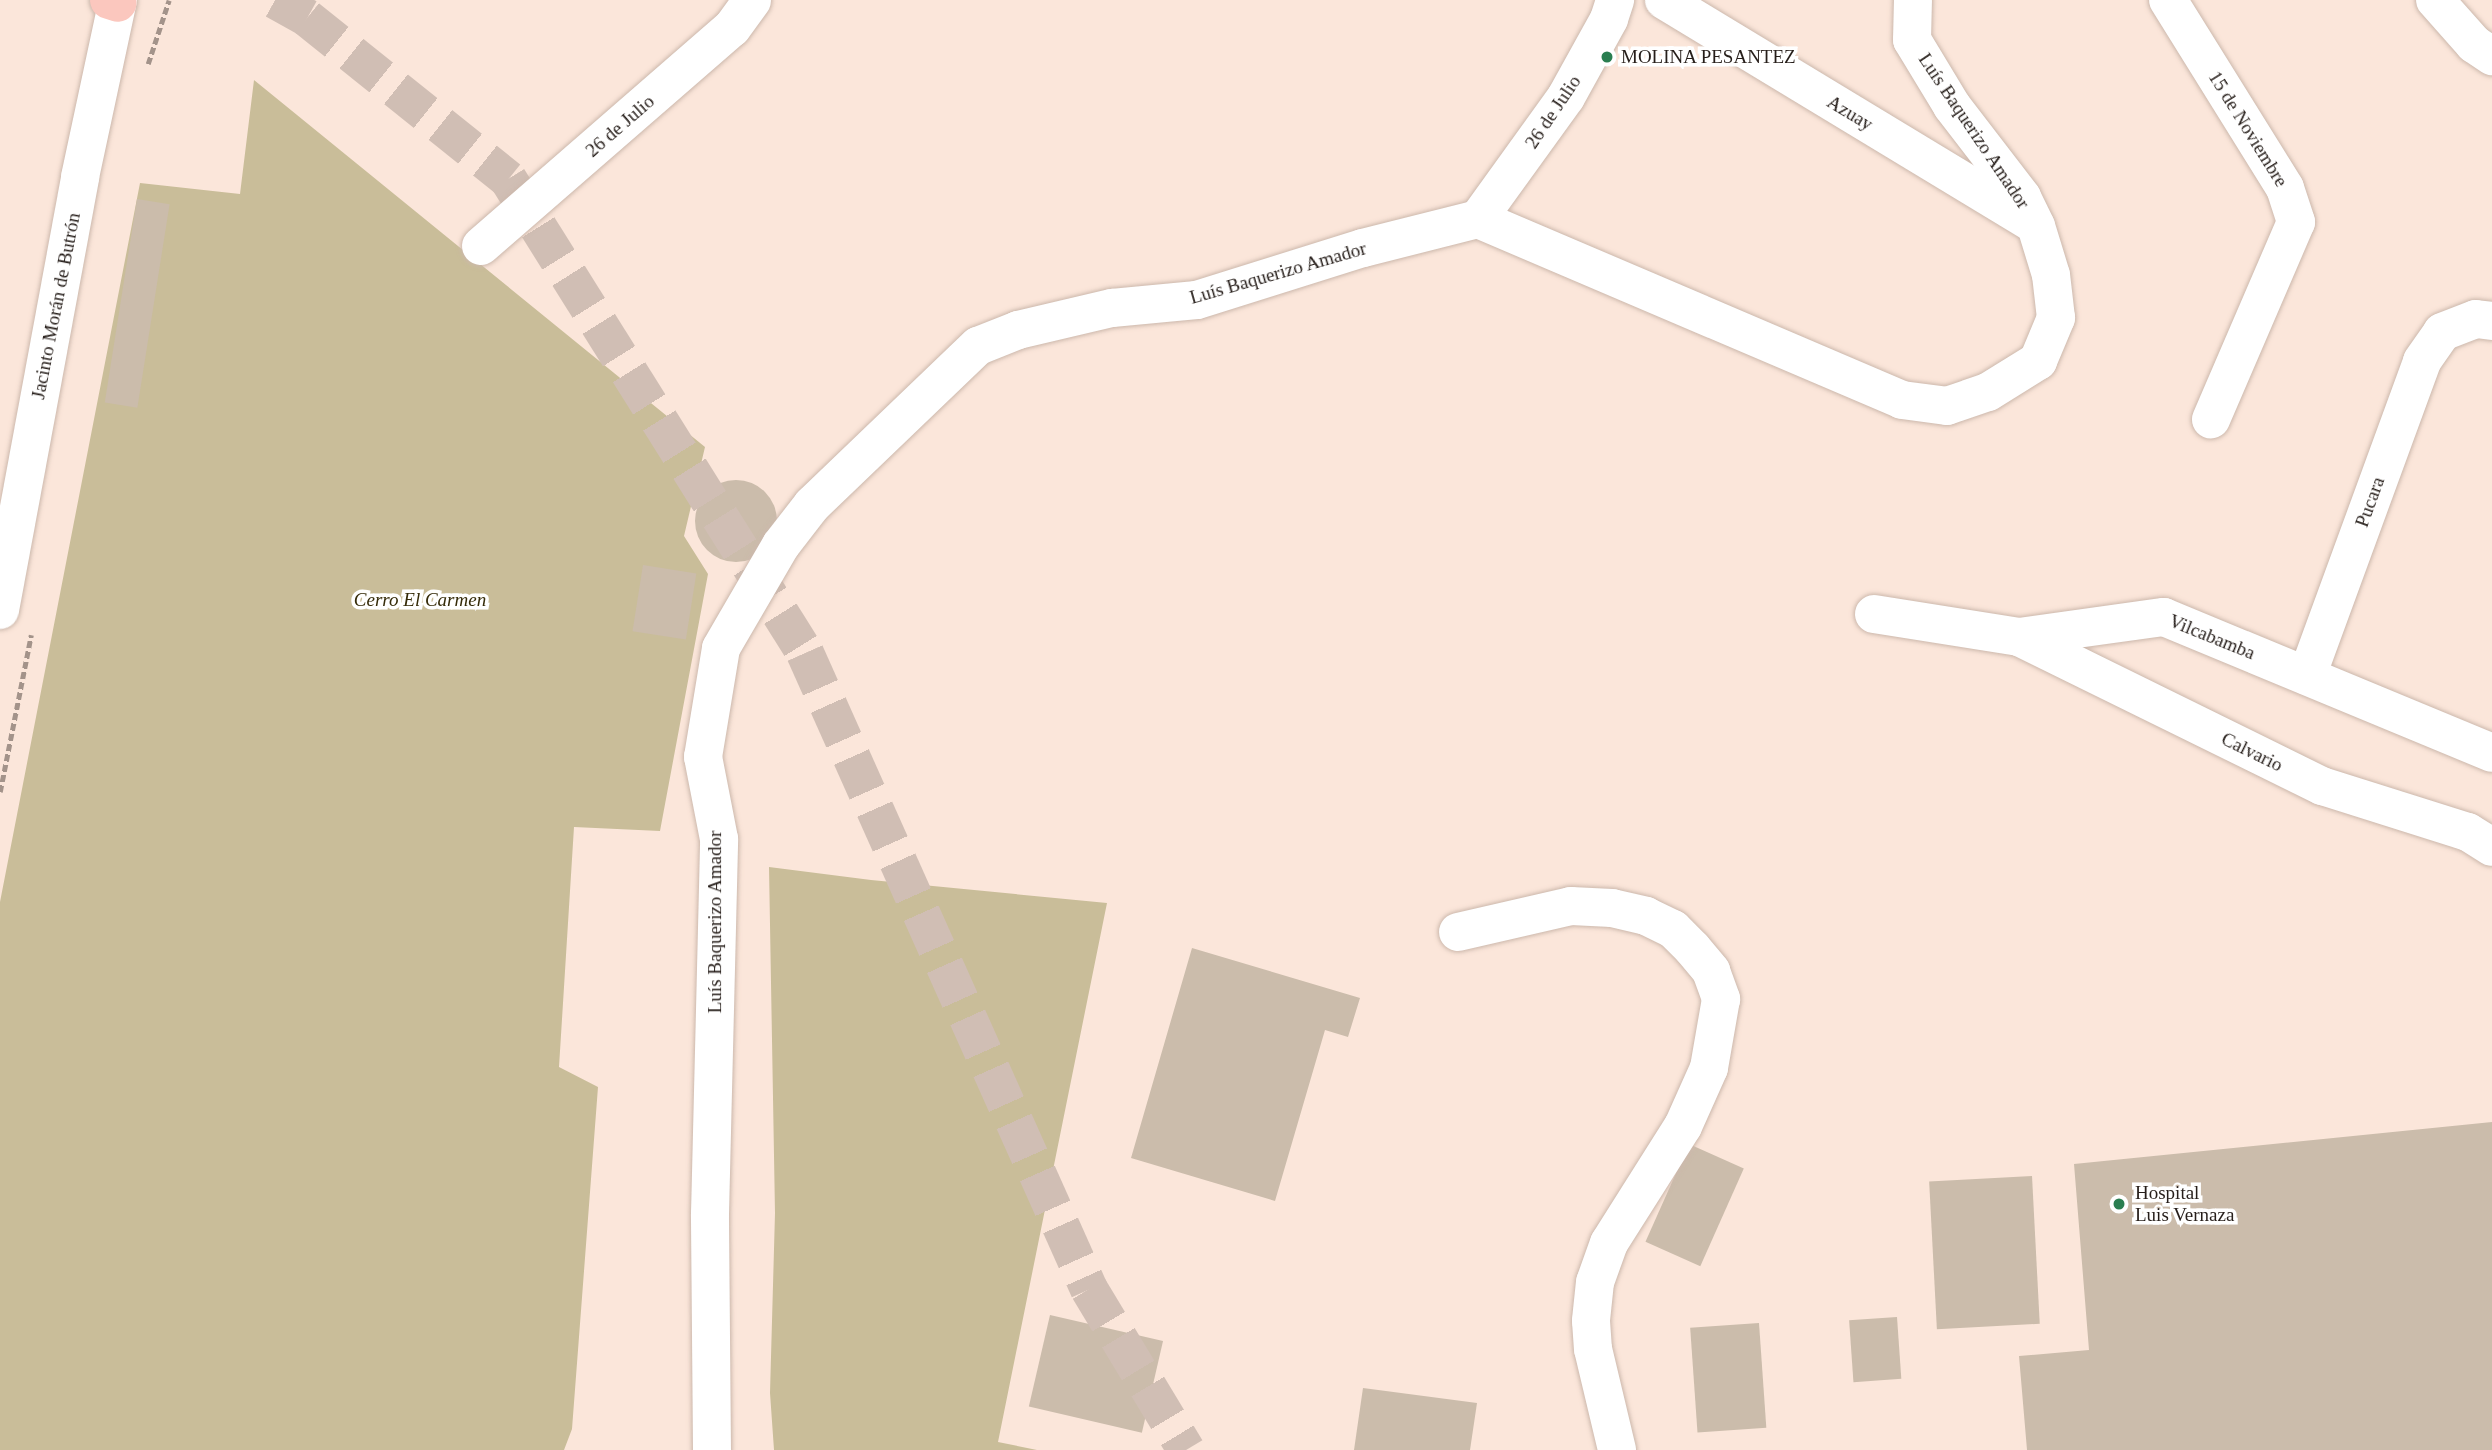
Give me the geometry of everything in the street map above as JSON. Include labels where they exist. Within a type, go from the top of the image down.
[{"type":"street","name":"26 de Julio","points":[[481,246],[732,28],[752,0]]},
{"type":"street","name":"26 de Julio","points":[[1478,219],[1566,97],[1609,19],[1615,0]]},
{"type":"street","name":"Azuay","points":[[1664,0],[2036,226]]},
{"type":"street","name":"Luís Baquerizo Amador","points":[[712,1450],[710,1214],[719,839],[703,757],[721,648],[781,545],[812,505],[978,346],[1018,330],[1112,308],[1197,300],[1363,248],[1478,219],[1902,400],[1947,406],[1987,393],[2038,361],[2056,318],[2051,275],[2036,226],[2022,197],[1952,106],[1912,40],[1913,0]]},
{"type":"street","name":"15 de Noviembre","points":[[2168,0],[2285,188],[2296,222],[2211,419]]},
{"type":"street","points":[[2435,0],[2474,44],[2492,55]]},
{"type":"street","name":"Jacinto Morán de Butrón","points":[[0,610],[80,177],[116,1]]},
{"type":"street","name":"Pucara","points":[[2307,676],[2422,361],[2442,332],[2476,318],[2492,321]]},
{"type":"street","name":"Vilcabamba","points":[[1874,614],[2019,637],[2164,617],[2492,753]]},
{"type":"street","name":"Calvario","points":[[2019,637],[2322,786],[2468,832],[2492,847]]},
{"type":"street","points":[[1458,932],[1571,906],[1612,908],[1646,916],[1673,929],[1692,948],[1711,971],[1721,999],[1709,1068],[1683,1126],[1609,1243],[1595,1282],[1591,1321],[1593,1349],[1617,1450]]},
{"type":"green space","name":"Cerro El Carmen","points":[[254,80],[705,447],[684,536],[708,574],[660,831],[574,827],[559,1067],[598,1087],[572,1429],[564,1450],[0,1450],[0,902],[140,183],[240,194]]},
{"type":"green space","points":[[769,867],[871,880],[1107,903],[998,1442],[1037,1450],[774,1450],[770,1393],[775,1213]]},
{"type":"building","points":[[137,199],[170,204],[137,408],[105,402]]},
{"type":"building","points":[[736,480],[752,483],[765,492],[774,505],[777,521],[774,537],[765,550],[752,559],[736,562],[720,559],[707,550],[698,537],[695,521],[698,505],[707,492],[720,483]]},
{"type":"building","points":[[643,565],[696,573],[686,640],[633,631]]},
{"type":"building","points":[[1192,948],[1360,998],[1348,1037],[1325,1030],[1275,1201],[1131,1158]]},
{"type":"building","points":[[2492,1122],[2492,1450],[2027,1450],[2019,1356],[2089,1350],[2074,1164]]},
{"type":"building","points":[[1689,1144],[1744,1168],[1700,1266],[1645,1242]]},
{"type":"building","points":[[2032,1176],[2040,1324],[1937,1329],[1929,1181]]},
{"type":"building","points":[[1050,1315],[1163,1341],[1142,1433],[1029,1407]]},
{"type":"building","points":[[1897,1317],[1901,1379],[1853,1382],[1849,1320]]},
{"type":"building","points":[[1759,1323],[1766,1428],[1697,1433],[1690,1328]]},
{"type":"building","points":[[1363,1388],[1477,1403],[1470,1450],[1354,1450]]},
{"type":"tunnel","points":[[275,0],[307,18],[508,179],[805,653],[1089,1289],[1186,1450]]},
{"type":"place","name":"MOLINA PESANTEZ","points":[[1607,57]]},
{"type":"place","name":"Hospital Luis Vernaza","points":[[2119,1204]]}]
